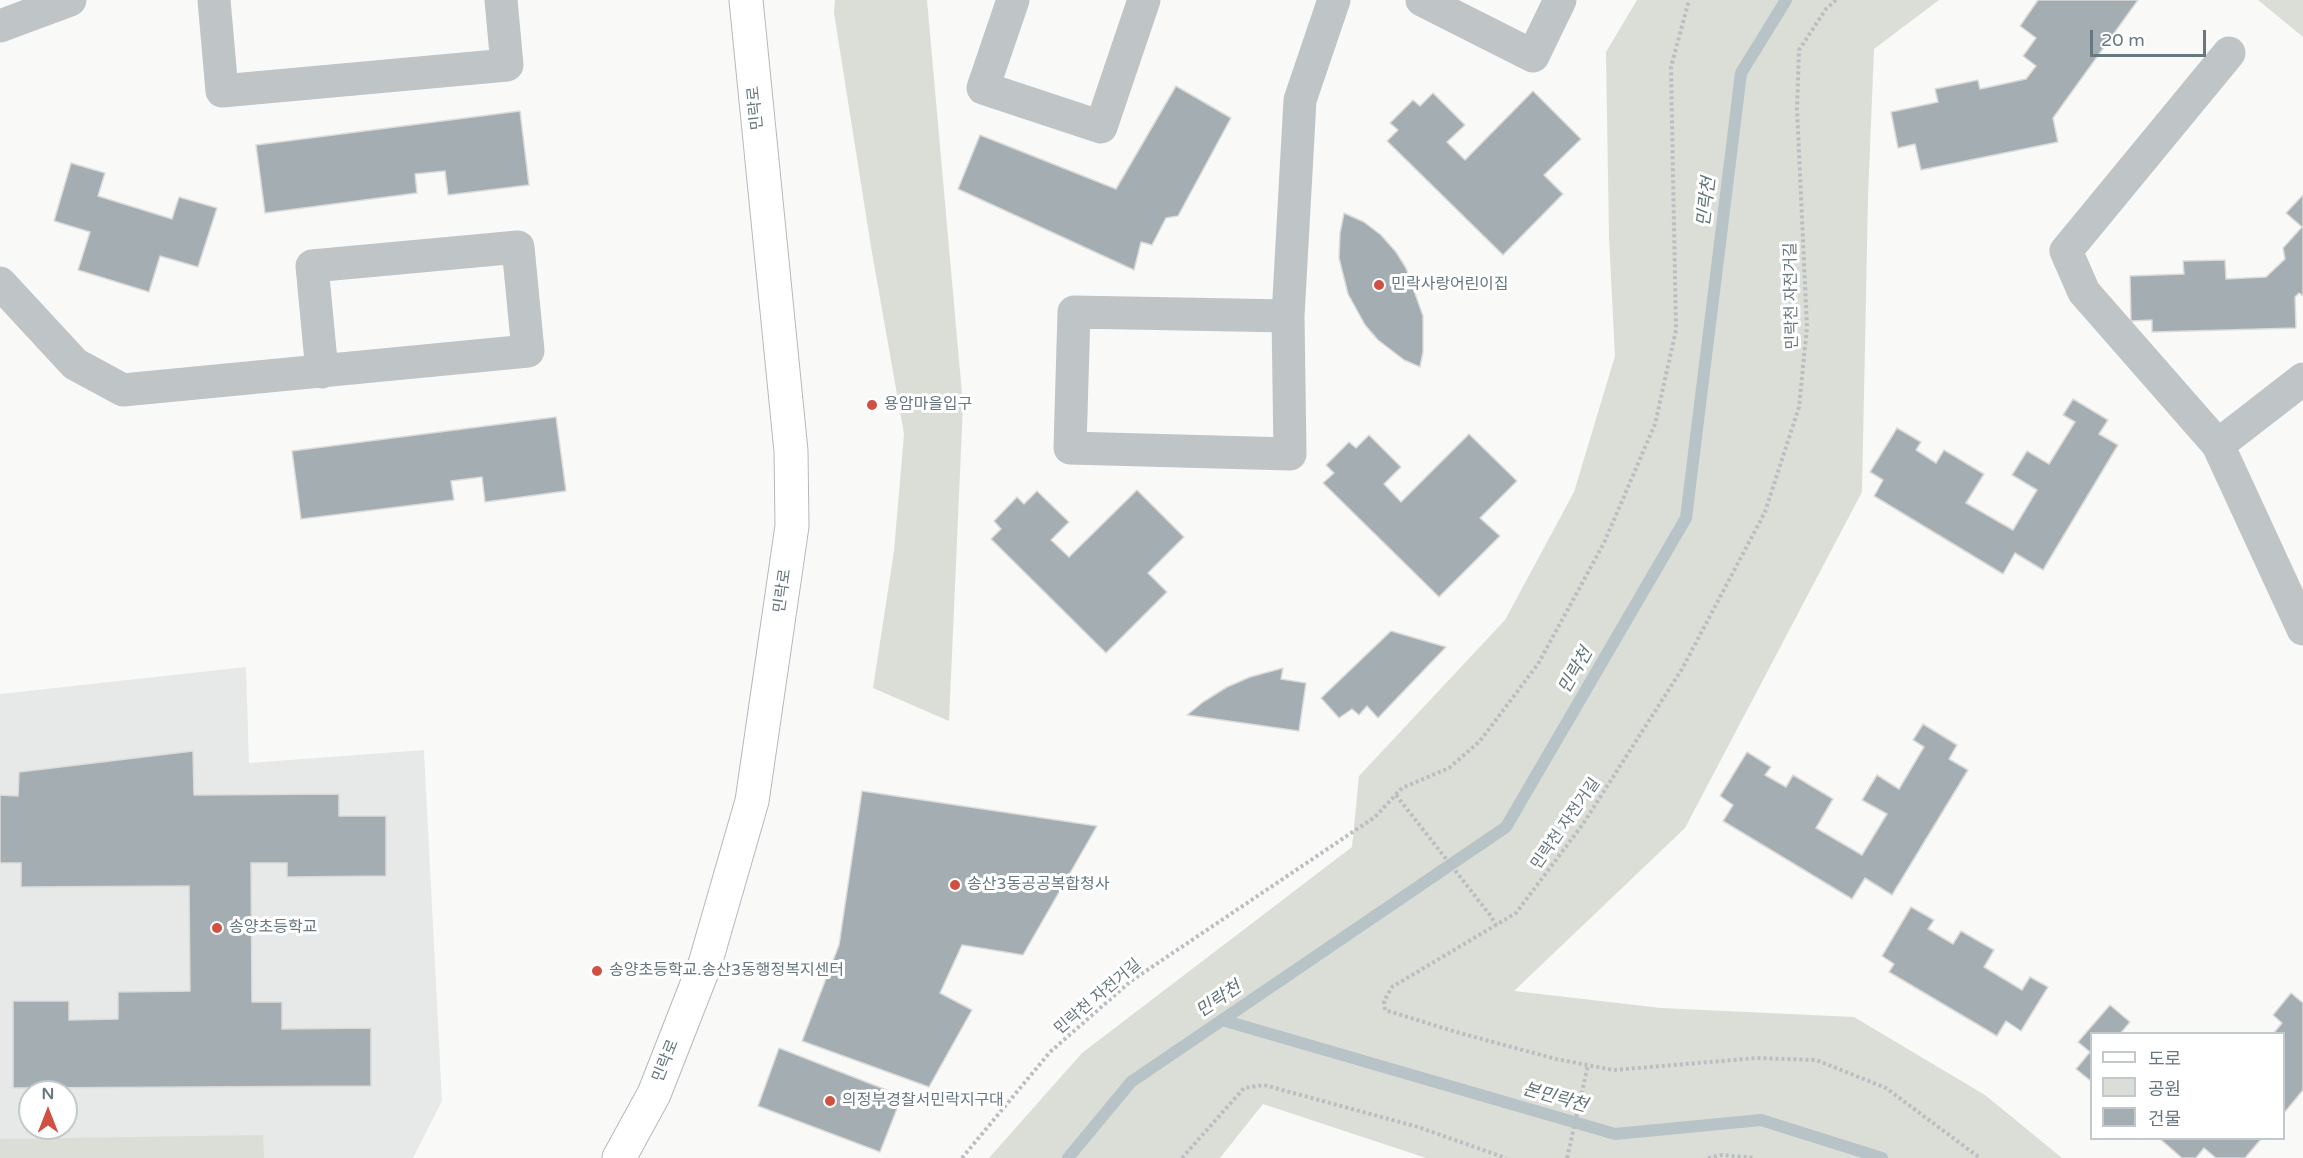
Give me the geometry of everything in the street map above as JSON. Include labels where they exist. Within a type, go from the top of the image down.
[{"type":"main road","name":"민락로","points":[[619,1158],[654,1094],[705,964],[752,801],[792,526],[791,451],[746,0]]},
{"type":"lane","points":[[0,26],[70,0]]},
{"type":"lane","points":[[214,0],[222,91],[507,65],[501,0]]},
{"type":"lane","points":[[1013,0],[983,87],[1101,127],[1144,0]]},
{"type":"lane","points":[[1427,1],[1533,56],[1560,0]]},
{"type":"lane","points":[[1288,316],[1074,312],[1070,448],[1290,454],[1288,316],[1300,100],[1330,1]]},
{"type":"lane","points":[[2229,53],[2066,251],[2084,292],[2218,446],[2303,629]]},
{"type":"lane","points":[[0,283],[75,364],[123,390],[322,372],[528,351],[518,247],[312,267],[322,372]]},
{"type":"lane","points":[[2218,446],[2303,379]]},
{"type":"path","name":"민락천 자전거길","points":[[962,1158],[1050,1052],[1131,981],[1375,817],[1402,788],[1449,768],[1480,741],[1538,664],[1604,543],[1655,424],[1676,330],[1671,67],[1689,0]]},
{"type":"path","name":"민락천 자전거길","points":[[1836,0],[1826,9],[1799,50],[1797,109],[1807,327],[1800,407],[1765,512],[1682,669],[1583,825],[1516,913],[1392,987],[1384,1001],[1385,1010],[1456,1032],[1613,1070],[1756,1058],[1816,1060],[1886,1088],[1980,1158]]},
{"type":"path","points":[[1395,795],[1496,925]]},
{"type":"path","points":[[1567,1158],[1588,1065]]},
{"type":"path","points":[[1182,1158],[1244,1088],[1264,1085],[1418,1127],[1506,1158]]},
{"type":"path","points":[[1708,1158],[1722,1155],[1754,1158]]},
{"type":"shaded area","name":"송양초등학교","points":[[246,667],[249,763],[424,750],[442,1101],[413,1158],[0,1158],[0,694]]},
{"type":"green space","points":[[835,0],[927,0],[963,405],[949,721],[873,688],[894,551],[904,434],[871,247],[834,13]]},
{"type":"green space","points":[[1637,0],[1939,0],[1874,49],[1868,197],[1862,492],[1685,828],[1514,991],[1661,1008],[1854,1017],[1985,1095],[2062,1158],[1426,1158],[1263,1104],[1220,1158],[989,1158],[1082,1053],[1352,847],[1359,776],[1505,620],[1574,492],[1615,356],[1609,237],[1606,52]]},
{"type":"green space","points":[[2258,0],[2303,0],[2303,37]]},
{"type":"green space","points":[[263,1135],[264,1158],[0,1158],[0,1139],[78,1140],[78,1138]]},
{"type":"building","points":[[2038,0],[2138,0],[2053,118],[2058,142],[1921,170],[1915,144],[1898,148],[1891,112],[1938,102],[1935,89],[1978,80],[1980,89],[2026,79],[2036,66],[2023,56],[2036,38],[2020,26]]},
{"type":"building","points":[[1176,86],[1231,118],[1178,216],[1166,218],[1152,245],[1141,242],[1134,270],[958,189],[980,135],[1116,189]]},
{"type":"building","points":[[1533,91],[1581,139],[1544,175],[1563,194],[1503,255],[1387,141],[1398,130],[1390,123],[1413,100],[1420,106],[1433,93],[1465,125],[1447,142],[1465,160]]},
{"type":"building","points":[[520,111],[529,185],[448,195],[445,171],[415,174],[417,193],[265,213],[256,145]]},
{"type":"building","points":[[71,163],[105,173],[98,196],[172,219],[179,197],[217,208],[198,267],[160,256],[149,292],[78,270],[90,232],[54,221]]},
{"type":"building","points":[[2303,195],[2303,296],[2299,293],[2295,297],[2296,328],[2152,332],[2152,320],[2131,321],[2130,276],[2184,274],[2183,261],[2225,260],[2226,279],[2266,277],[2285,259],[2283,248],[2302,227],[2286,213]]},
{"type":"building","name":"민락사랑어린이집","points":[[1344,213],[1364,222],[1381,235],[1406,268],[1423,316],[1423,352],[1420,367],[1404,360],[1378,340],[1365,325],[1348,294],[1339,258]]},
{"type":"building","points":[[2073,399],[2108,420],[2099,434],[2118,445],[2043,570],[2015,553],[2003,574],[1874,496],[1883,480],[1870,472],[1897,428],[1921,442],[1916,450],[1936,463],[1944,450],[1984,474],[1966,503],[2013,530],[2037,490],[2012,475],[2027,451],[2049,464],[2075,422],[2063,415]]},
{"type":"building","points":[[556,417],[566,491],[485,502],[482,477],[451,481],[454,500],[301,519],[292,451]]},
{"type":"building","points":[[1469,434],[1517,481],[1480,518],[1500,536],[1439,597],[1323,483],[1334,473],[1326,465],[1349,442],[1356,448],[1369,435],[1401,467],[1384,484],[1401,502]]},
{"type":"building","points":[[1137,490],[1184,537],[1148,573],[1167,592],[1106,653],[991,539],[1001,529],[994,521],[1017,497],[1024,504],[1037,491],[1069,522],[1051,540],[1069,557]]},
{"type":"building","points":[[1391,631],[1446,647],[1378,718],[1367,706],[1359,715],[1352,709],[1339,718],[1321,698]]},
{"type":"building","points":[[1283,668],[1281,679],[1306,683],[1299,731],[1187,715],[1227,687],[1250,677]]},
{"type":"building","points":[[1923,724],[1957,745],[1949,759],[1968,770],[1892,895],[1865,878],[1852,899],[1723,821],[1733,805],[1720,796],[1747,752],[1771,767],[1765,775],[1786,787],[1793,775],[1833,799],[1816,828],[1862,855],[1887,814],[1862,800],[1877,775],[1899,789],[1924,747],[1913,740]]},
{"type":"building","points":[[193,751],[194,795],[339,794],[339,816],[386,816],[386,876],[287,877],[287,863],[251,863],[252,1002],[282,1002],[282,1029],[371,1028],[371,1086],[78,1088],[78,1080],[18,1080],[18,1088],[13,1088],[13,1001],[69,1001],[69,1020],[118,1019],[118,992],[190,991],[189,886],[21,887],[21,863],[0,863],[0,795],[18,796],[19,772]]},
{"type":"building","name":"송산3동공공복합청사","points":[[862,791],[1097,826],[1023,955],[962,945],[940,993],[972,1010],[929,1087],[802,1041],[839,945]]},
{"type":"building","points":[[1911,907],[1934,920],[1928,929],[1953,944],[1961,931],[1994,950],[1984,967],[2022,990],[2030,977],[2048,987],[2021,1031],[2006,1021],[1997,1036],[1889,972],[1894,964],[1882,956]]},
{"type":"building","points":[[2291,993],[2303,1003],[2303,1090],[2285,1112],[2285,1032],[2275,1032],[2282,1023],[2273,1015]]},
{"type":"building","points":[[2110,1005],[2130,1022],[2122,1032],[2090,1032],[2090,1052],[2078,1042]]},
{"type":"building","name":"의정부경찰서민락지구대","points":[[779,1048],[902,1096],[880,1152],[758,1106]]},
{"type":"building","points":[[2090,1052],[2090,1080],[2076,1069]]},
{"type":"building","points":[[2161,1140],[2260,1140],[2245,1158],[2216,1158],[2204,1148],[2196,1158],[2182,1158]]},
{"type":"waterway","name":"민락천","points":[[1068,1158],[1131,1082],[1506,827],[1686,518],[1741,73],[1786,0]]},
{"type":"waterway","name":"본민락천","points":[[1222,1020],[1615,1134],[1761,1120],[1882,1158]]},
{"type":"place","name":"민락사랑어린이집","points":[[1379,285]]},
{"type":"place","name":"용암마을입구","points":[[872,405]]},
{"type":"place","name":"송산3동공공복합청사","points":[[955,885]]},
{"type":"place","name":"송양초등학교","points":[[217,928]]},
{"type":"place","name":"송양초등학교.송산3동행정복지센터","points":[[597,971]]},
{"type":"place","name":"의정부경찰서민락지구대","points":[[830,1101]]}]
